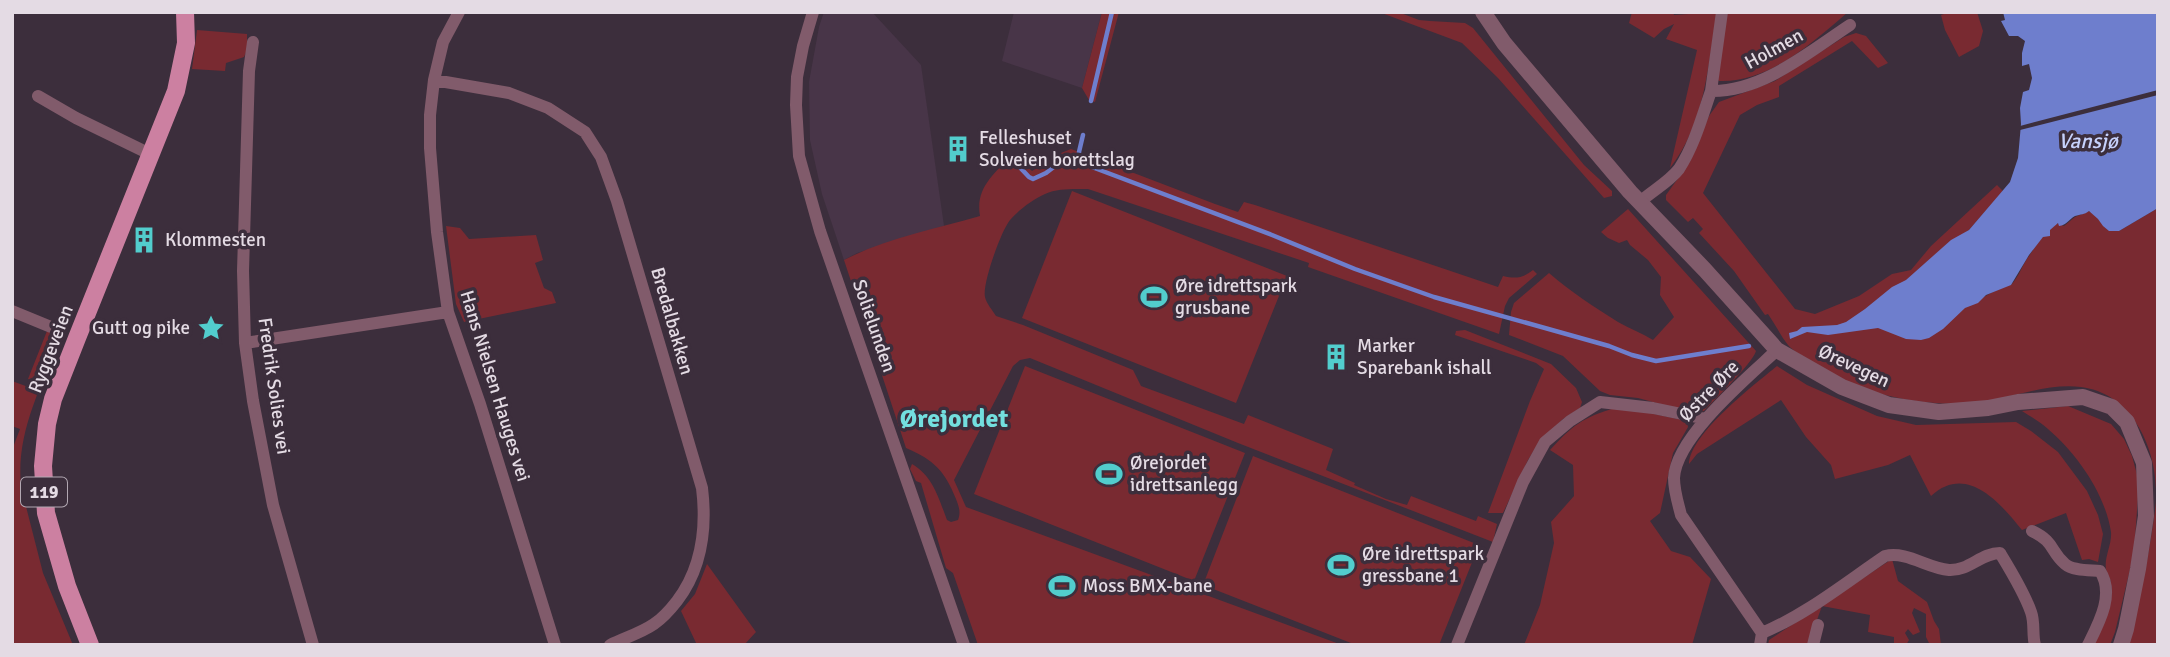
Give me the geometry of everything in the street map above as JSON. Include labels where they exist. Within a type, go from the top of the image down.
[{"type":"main road","name":"Ryggeveien","points":[[90,645],[67,586],[46,513],[43,489],[44,445],[53,399],[176,90],[186,43],[186,12]]},
{"type":"street","name":"Hans Nielsen Hauges vei","points":[[459,12],[443,42],[434,80],[430,115],[437,232],[448,312],[480,404],[555,645]]},
{"type":"street","name":"Solielunden","points":[[813,12],[797,77],[799,156],[820,231],[964,645]]},
{"type":"street","name":"Ørevegen","points":[[1483,12],[1504,43],[1630,192],[1777,350],[1842,387],[1889,405],[1939,412],[2083,397],[2112,407],[2127,422],[2144,463],[2146,516],[2126,629],[2120,645]]},
{"type":"street","name":"Holmen","points":[[1640,202],[1679,169],[1696,134],[1710,91],[1722,12]]},
{"type":"street","name":"Holmen","points":[[1710,91],[1725,92],[1774,74],[1850,25]]},
{"type":"street","name":"Fredrik Solies vei","points":[[253,42],[249,71],[243,271],[245,343],[273,505],[313,645]]},
{"type":"street","name":"Bredalbakken","points":[[434,80],[509,93],[548,108],[585,132],[601,157],[617,201],[702,488],[705,509],[699,557],[682,594],[665,616],[653,625],[610,645]]},
{"type":"street","points":[[38,96],[152,155]]},
{"type":"street","points":[[12,311],[51,327]]},
{"type":"street","points":[[245,343],[448,312]]},
{"type":"street","name":"Østre Øre","points":[[1761,639],[1681,515],[1674,477],[1689,440],[1706,419],[1777,350]]},
{"type":"street","points":[[1457,645],[1524,482],[1545,442],[1570,421],[1600,402],[1653,408],[1706,419]]},
{"type":"street","points":[[2032,531],[2046,537],[2066,565],[2100,571],[2106,580],[2107,594],[2103,610],[2088,645]]},
{"type":"street","points":[[1761,639],[1822,601],[1885,556],[1895,554],[1951,570],[1964,568],[1990,553],[2000,553],[2031,613],[2035,645]]},
{"type":"street","points":[[1813,645],[1818,625]]},
{"type":"shaded area","points":[[824,12],[872,12],[921,65],[944,226],[857,253],[844,260],[822,194],[810,140],[809,82]]},
{"type":"shaded area","points":[[1014,12],[1102,12],[1082,88],[1002,61]]},
{"type":"shaded area","points":[[1102,12],[1119,12],[1095,102],[1089,100],[1082,88]]},
{"type":"shaded area","points":[[1379,12],[1398,12],[1419,20],[1465,23],[1473,28],[1584,165],[1612,191],[1612,196],[1604,198],[1498,78],[1462,43]]},
{"type":"shaded area","points":[[1632,12],[1673,12],[1674,15],[1717,12],[1698,113],[1682,151],[1670,168],[1697,50],[1666,39],[1674,24],[1654,38],[1629,23]]},
{"type":"shaded area","points":[[1727,12],[1848,12],[1789,59],[1755,75],[1719,81],[1716,78]]},
{"type":"shaded area","points":[[1950,12],[1977,12],[1983,31],[1979,46],[1959,57],[1945,30],[1941,15]]},
{"type":"shaded area","points":[[197,30],[247,34],[244,57],[226,63],[225,71],[192,69]]},
{"type":"shaded area","points":[[1856,33],[1866,36],[1888,63],[1878,68],[1852,41],[1779,86],[1779,97],[1740,115],[1703,193],[1795,309],[1815,314],[1859,296],[1892,274],[1911,270],[1931,246],[1997,185],[2003,191],[1963,234],[1982,298],[2007,284],[2011,285],[2038,243],[2058,223],[2064,226],[2089,211],[2099,218],[2109,231],[2119,231],[2158,208],[2158,645],[2127,645],[2144,574],[2156,494],[2151,455],[2145,439],[2126,410],[2098,391],[2081,387],[2046,388],[1987,401],[1941,403],[1894,397],[1849,383],[1790,347],[1734,271],[1699,233],[1703,229],[1693,218],[1688,222],[1666,200],[1666,195],[1687,166],[1709,116],[1719,102],[1775,81],[1844,37]]},
{"type":"shaded area","points":[[1071,149],[1238,212],[1244,202],[1255,205],[1498,287],[1503,276],[1519,277],[1533,270],[1537,274],[1509,298],[1499,334],[1308,267],[1309,263],[1088,189],[1072,189],[1040,196],[1010,220],[986,281],[986,299],[996,316],[1133,370],[1141,386],[1244,424],[1248,415],[1333,449],[1326,470],[1386,499],[1407,505],[1411,496],[1476,521],[1478,516],[1497,524],[1493,542],[1238,443],[1030,358],[1020,360],[1013,366],[954,480],[966,507],[1342,645],[978,645],[953,573],[946,568],[921,483],[916,481],[910,469],[912,464],[930,481],[947,520],[958,520],[958,505],[952,489],[937,467],[906,448],[844,260],[894,240],[980,216],[983,189],[1012,155],[1018,157],[1032,171]]},
{"type":"shaded area","name":"Ørejordet idrettsanlegg","points":[[1072,191],[1287,276],[1236,403],[1022,318]]},
{"type":"shaded area","points":[[1628,209],[1756,351],[1741,372],[1704,411],[1682,410],[1638,398],[1610,395],[1600,391],[1563,356],[1509,335],[1514,303],[1549,273],[1609,316],[1653,340],[1674,317],[1660,295],[1661,277],[1627,240],[1619,243],[1601,232]]},
{"type":"shaded area","points":[[446,226],[460,228],[469,239],[536,235],[543,260],[535,263],[544,288],[552,292],[556,303],[464,322],[456,304]]},
{"type":"shaded area","points":[[1465,330],[1551,364],[1576,388],[1582,402],[1580,408],[1563,419],[1539,442],[1503,513],[1488,513],[1544,369],[1536,363],[1455,335],[1456,331]]},
{"type":"shaded area","points":[[47,331],[51,333],[55,344],[26,431],[20,467],[21,487],[43,573],[73,645],[12,645],[12,450],[20,429],[12,426],[12,381],[31,388],[33,381],[28,379]]},
{"type":"shaded area","name":"Ørejordet idrettsanlegg","points":[[1025,366],[1245,453],[1194,581],[974,494]]},
{"type":"shaded area","points":[[1777,366],[1807,385],[1877,416],[1916,425],[2016,422],[2031,431],[2058,452],[2087,491],[2103,534],[2098,562],[2082,560],[2066,513],[2022,530],[1993,499],[1970,485],[1944,487],[1931,496],[1910,455],[1888,465],[1835,479],[1831,465],[1806,437],[1781,400],[1697,454],[1689,464],[1692,452],[1711,425],[1739,397]]},
{"type":"shaded area","points":[[2068,406],[2111,424],[2124,439],[2139,482],[2134,553],[2110,645],[2092,645],[2111,600],[2111,582],[2106,564],[2111,532],[2103,503],[2088,475],[2069,450],[2045,426],[2022,411]]},
{"type":"shaded area","points":[[1615,408],[1687,421],[1688,427],[1673,453],[1660,513],[1650,521],[1671,551],[1690,557],[1711,579],[1692,645],[1524,645],[1540,605],[1554,543],[1551,522],[1574,496],[1573,465],[1550,450],[1579,423]]},
{"type":"shaded area","name":"Ørejordet idrettsanlegg","points":[[1253,456],[1479,545],[1439,645],[1356,645],[1203,585]]},
{"type":"shaded area","points":[[1892,559],[1898,581],[1927,602],[1939,629],[1941,645],[1930,645],[1926,637],[1926,614],[1914,608],[1912,613],[1920,632],[1913,635],[1908,629],[1905,633],[1909,640],[1906,645],[1894,644],[1894,637],[1868,632],[1870,615],[1822,606],[1808,645],[1768,645],[1769,640]]},
{"type":"shaded area","points":[[707,564],[756,632],[744,645],[697,645],[681,611],[695,594]]},
{"type":"water","name":"Vansjø","points":[[2003,12],[2158,12],[2158,208],[2119,231],[2109,231],[2089,211],[2062,225],[2059,226],[2058,223],[2050,230],[2050,236],[2043,237],[2029,255],[2011,285],[1986,295],[1978,303],[1965,308],[1929,338],[1906,339],[1878,328],[1828,335],[1807,332],[1790,339],[1789,333],[1802,327],[1846,322],[1892,287],[1906,280],[1951,240],[1969,230],[2010,182],[2018,158],[2023,92],[2029,90],[2032,78],[2029,64],[2022,66],[2025,41],[2018,36],[2009,36],[2001,21],[2005,20]]},
{"type":"pier","points":[[2158,90],[2158,95],[2020,130],[2020,126]]},
{"type":"waterway","points":[[1091,101],[1112,12]]},
{"type":"waterway","points":[[1081,163],[1079,152],[1083,135]]},
{"type":"waterway","points":[[1014,161],[1033,179],[1064,159],[1076,161],[1434,297],[1609,346],[1632,355],[1656,361],[1749,346]]},
{"type":"place","name":"Felleshuset Solveien borettslag","points":[[958,149]]},
{"type":"place","name":"Klommesten","points":[[144,240]]},
{"type":"place","name":"Øre idrettspark grusbane","points":[[1154,297]]},
{"type":"place","name":"Gutt og pike","points":[[211,328]]},
{"type":"place","name":"Marker Sparebank ishall","points":[[1336,357]]},
{"type":"place","name":"Ørejordet idrettsanlegg","points":[[1109,474]]},
{"type":"place","name":"Øre idrettspark gressbane 1","points":[[1341,565]]},
{"type":"place","name":"Moss BMX-bane","points":[[1062,586]]},
{"type":"district","name":"Ørejordet","points":[[954,419]]}]
